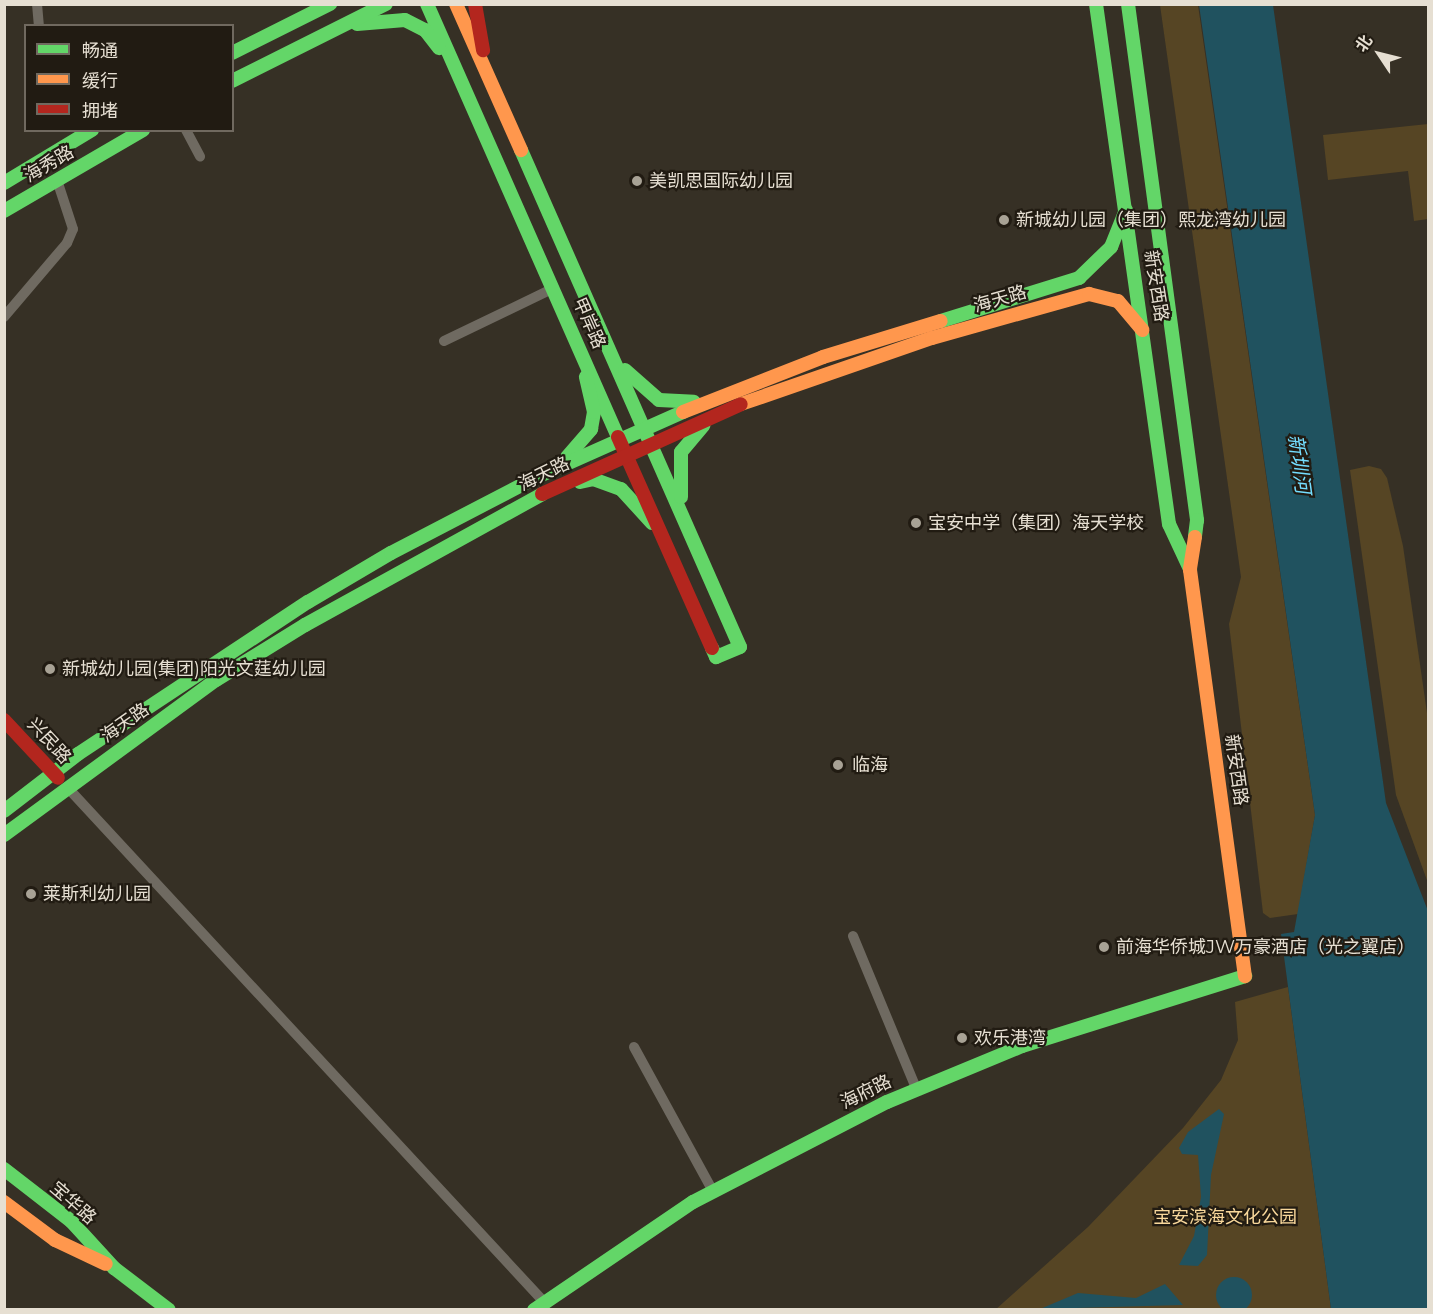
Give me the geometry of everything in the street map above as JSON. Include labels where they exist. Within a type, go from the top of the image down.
[{"type":"main road","points":[[234,53],[330,4]]},
{"type":"main road","points":[[234,80],[386,4]]},
{"type":"main road","name":"甲岸路","points":[[427,4],[454,69],[629,454],[716,657],[740,647],[456,4]]},
{"type":"main road","points":[[475,4],[494,94]]},
{"type":"main road","name":"新安西路","points":[[1096,4],[1145,337],[1169,524],[1190,570]]},
{"type":"main road","name":"新安西路","points":[[1128,4],[1197,520],[1190,570],[1245,976]]},
{"type":"main road","points":[[328,32],[366,22],[405,20],[425,30],[454,69]]},
{"type":"main road","name":"海秀路","points":[[4,183],[89,132]]},
{"type":"main road","name":"海秀路","points":[[4,211],[140,132]]},
{"type":"main road","name":"海天路","points":[[4,811],[53,773],[308,602],[539,476],[621,437],[706,401],[854,346],[1079,278],[1111,247],[1126,210]]},
{"type":"main road","name":"海天路","points":[[4,836],[67,787],[216,680],[305,625],[554,488],[732,407],[932,338],[1089,294],[1118,301],[1145,337]]},
{"type":"main road","points":[[539,476],[568,456],[591,429],[593,402],[573,331]]},
{"type":"main road","points":[[613,356],[635,383],[659,400],[706,401]]},
{"type":"main road","points":[[688,526],[678,481],[681,452],[704,425],[732,407]]},
{"type":"main road","points":[[554,488],[593,479],[612,484],[636,502],[666,539]]},
{"type":"main road","points":[[1165,489],[1192,485]]},
{"type":"main road","name":"兴民路","points":[[4,720],[67,787]]},
{"type":"main road","name":"海府路","points":[[539,1306],[713,1191],[916,1088],[1022,1046],[1245,976]]},
{"type":"main road","name":"宝华路","points":[[4,1170],[71,1221],[114,1268],[170,1310]]},
{"type":"main road","name":"宝华路","points":[[4,1202],[55,1240],[114,1268]]},
{"type":"street","points":[[37,4],[39,24]]},
{"type":"street","points":[[187,132],[200,156]]},
{"type":"street","points":[[4,317],[67,243],[73,229],[57,180]]},
{"type":"street","points":[[444,341],[554,288]]},
{"type":"street","points":[[67,787],[539,1306]]},
{"type":"street","points":[[853,936],[916,1088]]},
{"type":"street","points":[[634,1047],[713,1191]]},
{"type":"green space","points":[[1160,5],[1198,5],[1315,815],[1298,914],[1270,918],[1263,913],[1229,624],[1241,577]]},
{"type":"green space","points":[[1428,124],[1428,219],[1414,221],[1408,171],[1328,180],[1323,135]]},
{"type":"green space","points":[[1369,466],[1381,469],[1387,478],[1403,546],[1428,720],[1428,883],[1396,795],[1350,470]]},
{"type":"green space","name":"宝安滨海文化公园","points":[[1288,987],[1331,1309],[995,1310],[1088,1227],[1183,1128],[1221,1080],[1238,1040],[1235,1002]]},
{"type":"water","name":"新圳河","points":[[1199,5],[1273,5],[1386,803],[1428,911],[1428,1309],[1331,1309],[1281,934],[1294,932],[1315,815]]},
{"type":"water","points":[[1219,1109],[1224,1114],[1211,1175],[1207,1255],[1198,1266],[1179,1265],[1194,1236],[1201,1197],[1198,1155],[1182,1154],[1179,1148],[1188,1132]]},
{"type":"water","points":[[1234,1277],[1247,1282],[1252,1295],[1247,1308],[1234,1313],[1221,1308],[1216,1295],[1221,1282]]},
{"type":"water","points":[[1165,1284],[1183,1305],[1040,1309],[1078,1293],[1136,1298]]},
{"type":"traffic: fast","points":[[234,52],[330,4]]},
{"type":"traffic: fast","points":[[234,80],[386,4]]},
{"type":"traffic: fast","points":[[427,4],[618,437]]},
{"type":"traffic: fast","points":[[1096,4],[1169,524],[1190,569]]},
{"type":"traffic: fast","points":[[1128,4],[1197,520],[1195,537]]},
{"type":"traffic: fast","points":[[357,24],[405,20],[425,30],[439,48]]},
{"type":"traffic: fast","points":[[4,183],[89,132]]},
{"type":"traffic: fast","points":[[4,211],[140,132]]},
{"type":"traffic: fast","points":[[521,150],[740,647],[716,657],[712,648]]},
{"type":"traffic: fast","points":[[941,321],[1079,278],[1111,247],[1126,210]]},
{"type":"traffic: fast","points":[[625,370],[659,400],[694,402]]},
{"type":"traffic: fast","points":[[567,457],[591,429],[594,412],[586,377]]},
{"type":"traffic: fast","points":[[4,811],[78,754],[308,602],[391,553],[539,476],[683,412]]},
{"type":"traffic: fast","points":[[681,497],[681,452],[704,425]]},
{"type":"traffic: fast","points":[[580,482],[593,479],[621,489],[652,523]]},
{"type":"traffic: fast","points":[[4,835],[216,680],[305,625],[542,494]]},
{"type":"traffic: fast","points":[[534,1310],[693,1202],[887,1102],[1022,1046],[1245,976]]},
{"type":"traffic: fast","points":[[4,1169],[71,1221],[114,1268],[169,1310]]},
{"type":"traffic: slow","points":[[456,4],[521,150]]},
{"type":"traffic: slow","points":[[741,404],[932,338],[1089,294],[1118,301],[1142,330]]},
{"type":"traffic: slow","points":[[683,412],[823,357],[941,321]]},
{"type":"traffic: slow","points":[[1195,537],[1190,570],[1245,976]]},
{"type":"traffic: slow","points":[[4,1202],[55,1240],[106,1264]]},
{"type":"traffic: jam","points":[[475,4],[483,50]]},
{"type":"traffic: jam","points":[[542,494],[741,404]]},
{"type":"traffic: jam","points":[[618,437],[712,648]]},
{"type":"traffic: jam","points":[[4,720],[58,778]]},
{"type":"place","name":"美凯思国际幼儿园","points":[[637,181]]},
{"type":"place","name":"新城幼儿园（集团）熙龙湾幼儿园","points":[[1004,220]]},
{"type":"place","name":"宝安中学（集团）海天学校","points":[[916,523]]},
{"type":"place","name":"新城幼儿园(集团)阳光文莛幼儿园","points":[[50,669]]},
{"type":"place","name":"临海","points":[[838,765]]},
{"type":"place","name":"莱斯利幼儿园","points":[[31,894]]},
{"type":"place","name":"前海华侨城JW万豪酒店（光之翼店）","points":[[1104,947]]},
{"type":"place","name":"欢乐港湾","points":[[962,1038]]}]
